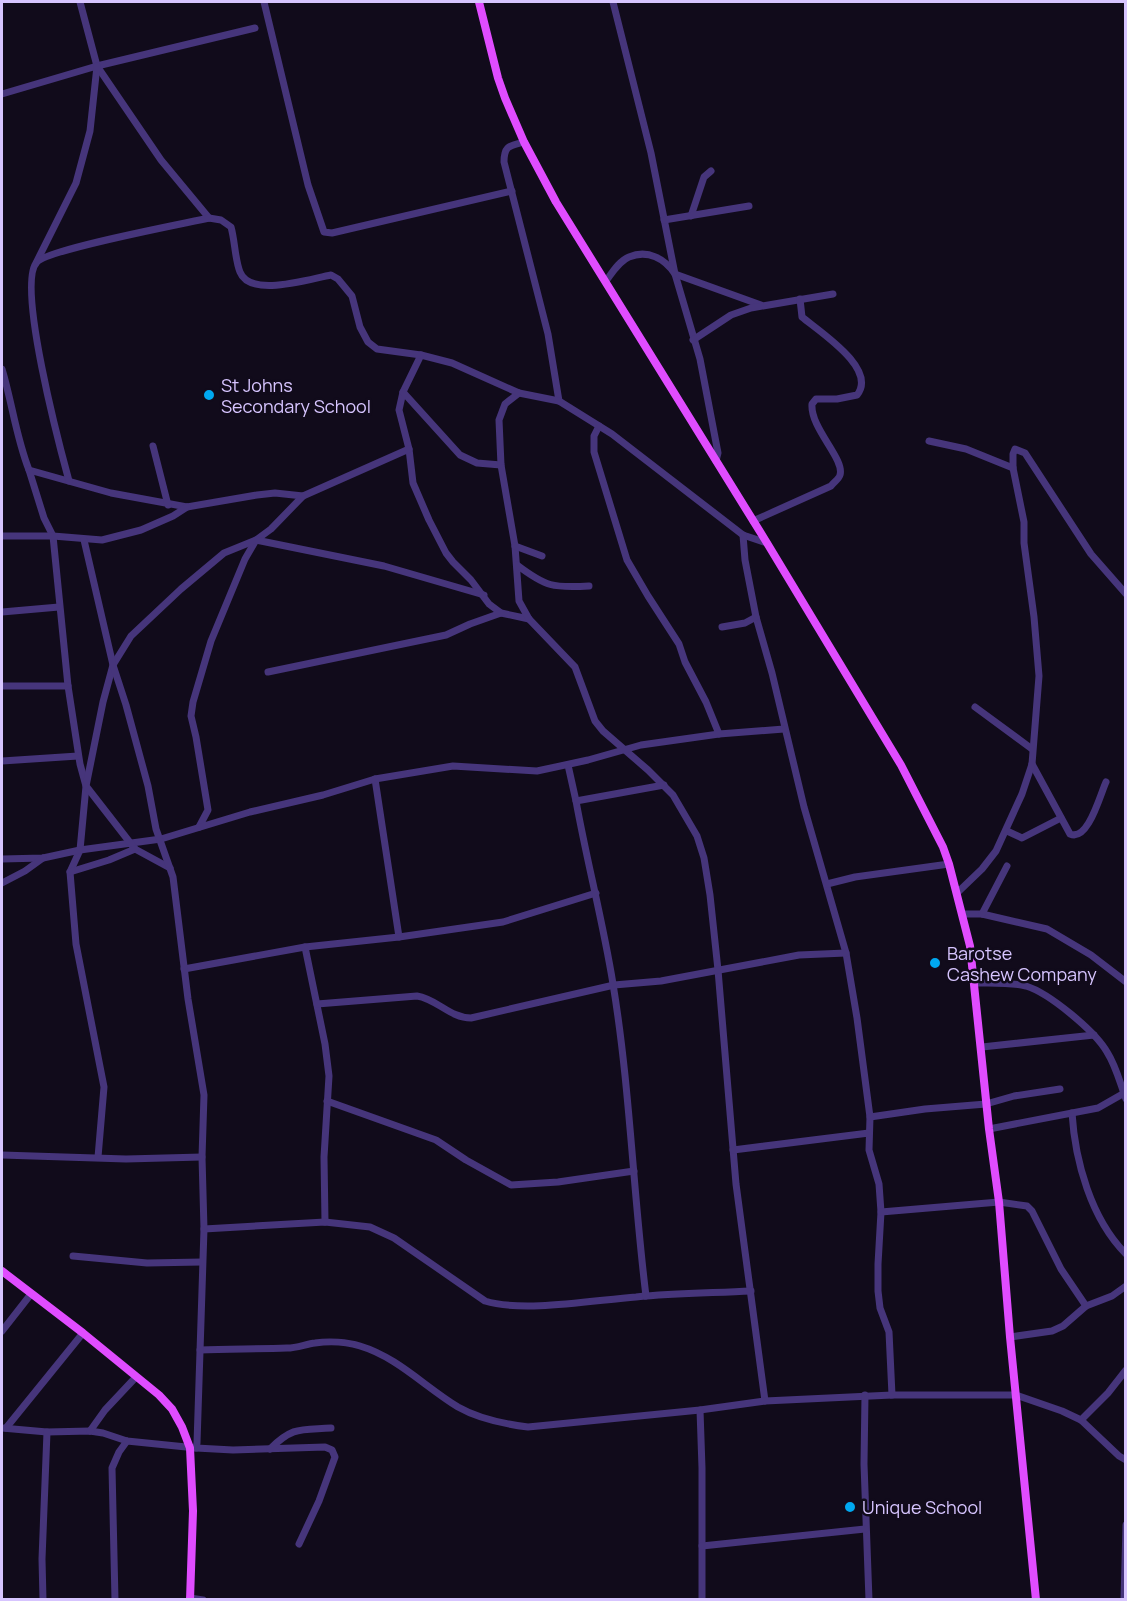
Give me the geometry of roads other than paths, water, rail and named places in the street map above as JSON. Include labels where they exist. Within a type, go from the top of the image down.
[{"type":"main road","points":[[479,2],[498,78],[524,142],[556,202],[901,765],[925,810],[949,864],[970,946],[975,983],[989,1129],[999,1203],[1036,1599]]},
{"type":"main road","points":[[2,1271],[83,1333],[159,1395],[172,1409],[193,1448],[190,1599]]},
{"type":"street","points":[[80,2],[97,66],[162,160],[209,218]]},
{"type":"street","points":[[264,2],[308,184],[324,232],[332,233],[512,191]]},
{"type":"street","points":[[613,2],[651,153],[675,274],[700,359],[718,453],[716,461]]},
{"type":"street","points":[[2,94],[97,66],[255,28]]},
{"type":"street","points":[[69,481],[39,352],[31,292],[31,271],[76,183],[90,132],[97,66]]},
{"type":"street","points":[[524,142],[507,147],[504,152],[504,162],[548,334],[559,400]]},
{"type":"street","points":[[691,216],[704,177],[711,171]]},
{"type":"street","points":[[664,220],[748,206]]},
{"type":"street","points":[[38,261],[69,249],[209,218],[221,220],[231,227],[239,271],[244,280],[263,287],[331,275],[338,279],[352,296],[360,327],[368,342],[377,349],[421,355],[452,363],[519,393],[559,400],[599,426],[743,535],[767,543]]},
{"type":"street","points":[[606,281],[630,256],[649,255],[663,259],[675,274],[761,305]]},
{"type":"street","points":[[693,340],[731,315],[761,305],[833,294]]},
{"type":"street","points":[[753,521],[831,486],[837,479],[840,475],[840,464],[812,417],[812,404],[816,399],[837,399],[857,394],[863,383],[862,376],[847,354],[802,317],[800,299]]},
{"type":"street","points":[[421,355],[403,392],[399,410],[409,449],[413,483],[446,553],[489,604],[501,613],[530,619]]},
{"type":"street","points":[[2,369],[20,446],[44,518],[53,536],[68,686],[78,756],[86,786],[135,849],[170,868]]},
{"type":"street","points":[[403,392],[460,455],[477,463],[501,465]]},
{"type":"street","points":[[519,393],[505,404],[499,420],[501,465],[515,546],[519,601],[530,619],[575,667],[595,721],[673,795],[697,836],[704,858],[718,970],[736,1184],[765,1401]]},
{"type":"street","points":[[599,426],[594,436],[594,452],[627,560],[679,644],[719,734]]},
{"type":"street","points":[[929,441],[966,449],[1013,468]]},
{"type":"street","points":[[153,446],[168,505]]},
{"type":"street","points":[[98,1157],[104,1087],[76,944],[70,872],[80,850],[86,786],[113,665],[131,636],[181,588],[224,553],[256,540],[271,529],[303,496],[409,449]]},
{"type":"street","points":[[957,893],[982,869],[996,851],[1022,794],[1032,764],[1039,676],[1024,543],[1024,522],[1013,468],[1012,454],[1015,449],[1025,453],[1091,554],[1125,594]]},
{"type":"street","points":[[29,470],[111,493],[187,507],[275,493],[303,496]]},
{"type":"street","points":[[2,536],[53,536],[102,540],[141,530],[187,507]]},
{"type":"street","points":[[743,535],[745,560],[756,617],[784,729],[846,953],[870,1117],[869,1150],[879,1184],[881,1212],[878,1291],[880,1308],[889,1332],[892,1395]]},
{"type":"street","points":[[84,540],[113,665],[148,786],[156,829],[173,877],[184,969],[204,1095],[202,1157],[204,1229],[200,1350],[193,1448]]},
{"type":"street","points":[[256,540],[384,566],[483,595]]},
{"type":"street","points":[[199,827],[208,810],[196,737],[190,716],[223,609],[256,540]]},
{"type":"street","points":[[515,546],[542,556]]},
{"type":"street","points":[[517,565],[552,587],[590,586]]},
{"type":"street","points":[[2,612],[59,607]]},
{"type":"street","points":[[268,672],[446,635],[501,613]]},
{"type":"street","points":[[722,627],[745,623],[756,617]]},
{"type":"street","points":[[2,686],[68,686]]},
{"type":"street","points":[[975,707],[1032,749]]},
{"type":"street","points":[[2,859],[43,858],[80,850],[160,839],[375,779],[453,766],[526,771],[568,765],[641,745],[719,734],[784,729]]},
{"type":"street","points":[[2,760],[78,756]]},
{"type":"street","points":[[1032,764],[1070,834],[1075,837],[1088,827],[1106,782]]},
{"type":"street","points":[[568,765],[614,985],[646,1296]]},
{"type":"street","points":[[375,779],[399,937]]},
{"type":"street","points":[[576,801],[664,785]]},
{"type":"street","points":[[1006,831],[1022,838],[1061,818]]},
{"type":"street","points":[[70,872],[135,849]]},
{"type":"street","points":[[2,883],[43,858]]},
{"type":"street","points":[[827,884],[855,877],[949,864]]},
{"type":"street","points":[[982,914],[1007,866]]},
{"type":"street","points":[[184,969],[305,947],[399,937],[503,922],[596,892]]},
{"type":"street","points":[[962,914],[982,914],[1047,929],[1091,955],[1125,982]]},
{"type":"street","points":[[305,947],[329,1076],[324,1157],[325,1222]]},
{"type":"street","points":[[317,1004],[417,996],[430,1000],[463,1018],[471,1018],[614,985],[661,981],[799,956],[846,953]]},
{"type":"street","points":[[975,983],[1018,984],[1036,990],[1053,1001],[1094,1035],[1106,1049],[1125,1094],[1098,1108],[989,1129]]},
{"type":"street","points":[[982,1047],[1094,1035]]},
{"type":"street","points":[[870,1117],[925,1109],[987,1104],[1014,1096],[1060,1089]]},
{"type":"street","points":[[327,1101],[436,1140],[511,1185],[558,1182],[634,1171]]},
{"type":"street","points":[[1072,1113],[1081,1163],[1092,1199],[1108,1232],[1125,1254]]},
{"type":"street","points":[[733,1150],[869,1133]]},
{"type":"street","points":[[2,1155],[202,1157]]},
{"type":"street","points":[[881,1212],[999,1203],[1029,1207],[1061,1269],[1086,1306]]},
{"type":"street","points":[[204,1229],[325,1222],[370,1227],[394,1238],[485,1301],[497,1305],[530,1306],[646,1296],[751,1291]]},
{"type":"street","points":[[73,1256],[147,1263],[202,1262]]},
{"type":"street","points":[[1010,1337],[1053,1331],[1063,1326],[1086,1306],[1112,1296],[1125,1286]]},
{"type":"street","points":[[2,1330],[31,1294]]},
{"type":"street","points":[[4,1428],[83,1333]]},
{"type":"street","points":[[200,1350],[291,1348],[317,1342],[339,1342],[359,1346],[382,1355],[471,1414],[504,1424],[528,1427],[700,1410],[765,1401],[865,1395],[1016,1395],[1081,1420],[1125,1460]]},
{"type":"street","points":[[1081,1420],[1108,1394],[1125,1370]]},
{"type":"street","points":[[90,1431],[105,1410],[136,1377]]},
{"type":"street","points":[[865,1395],[865,1530],[869,1599]]},
{"type":"street","points":[[700,1410],[702,1599]]},
{"type":"street","points":[[4,1428],[47,1432],[90,1431],[127,1441],[193,1448],[233,1450],[325,1447],[336,1454],[319,1501],[299,1544]]},
{"type":"street","points":[[270,1449],[285,1434],[293,1431],[331,1428]]},
{"type":"street","points":[[43,1599],[42,1560],[47,1432]]},
{"type":"street","points":[[114,1599],[112,1468],[115,1458],[127,1441]]},
{"type":"street","points":[[1125,1525],[1125,1599]]},
{"type":"street","points":[[702,1546],[865,1530]]},
{"type":"street","points":[[190,1599],[203,1599]]},
{"type":"place","name":"St Johns Secondary School","points":[[209,395]]},
{"type":"place","name":"Barotse Cashew Company","points":[[935,963]]},
{"type":"place","name":"Unique School","points":[[850,1507]]}]
